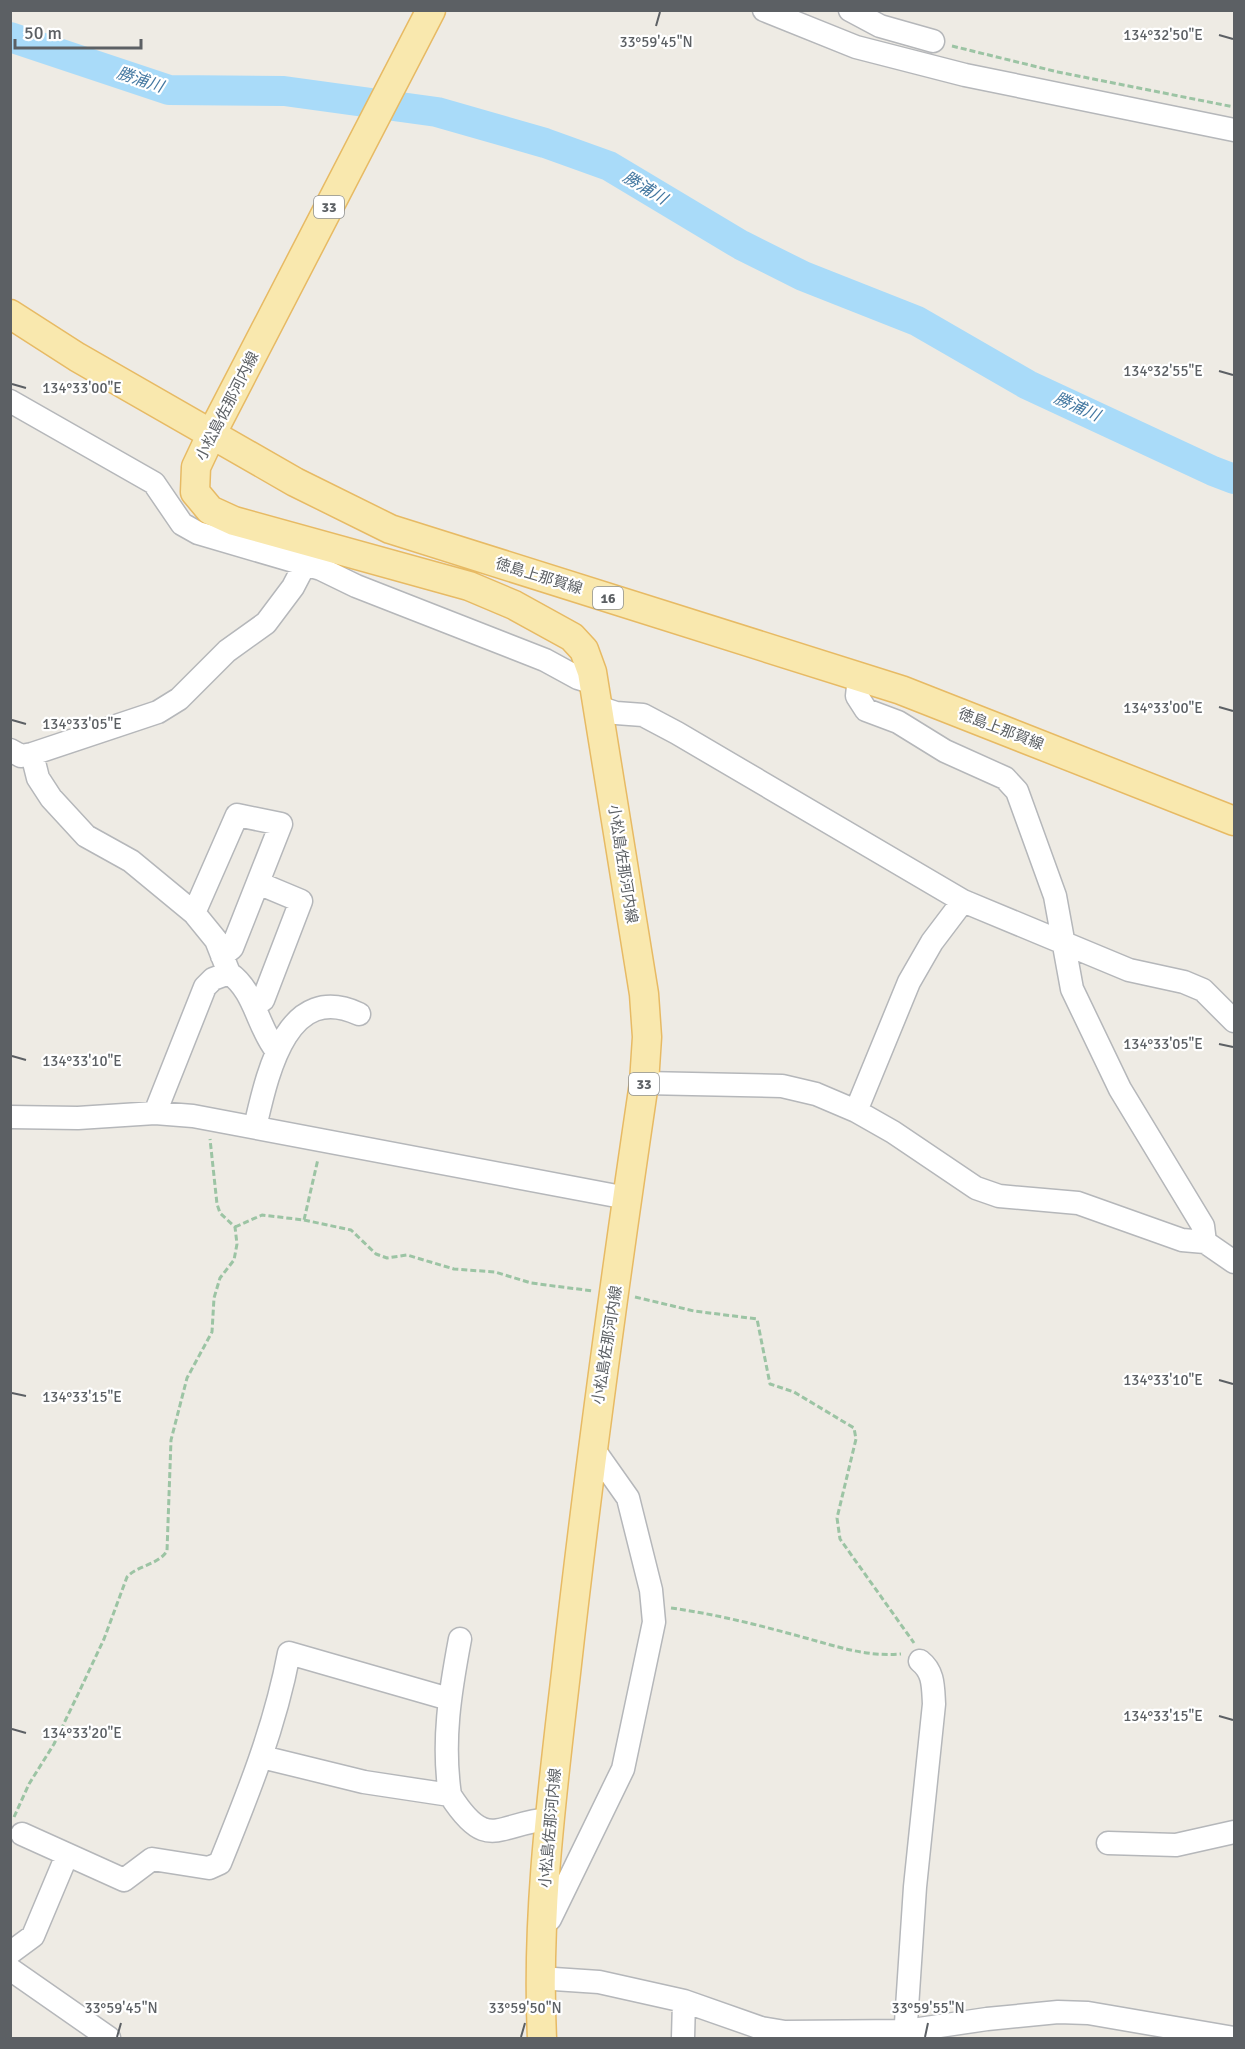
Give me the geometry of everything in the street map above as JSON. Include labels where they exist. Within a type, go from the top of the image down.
[{"type":"main road","name":"小松島佐那河内線","points":[[432,10],[212,434],[196,467],[195,492],[210,510],[234,521],[469,586],[514,605],[572,637],[584,650],[596,695],[644,994],[647,1037],[644,1083],[592,1447],[550,1819],[539,1978],[542,2038]]},
{"type":"main road","name":"徳島上那賀線","points":[[10,314],[77,357],[212,434],[344,508],[390,530],[901,690],[1234,821]]},
{"type":"street","points":[[764,10],[856,47],[965,75],[1234,130]]},
{"type":"street","points":[[804,10],[914,61]]},
{"type":"street","points":[[850,10],[880,26],[933,41]]},
{"type":"street","points":[[10,400],[154,483],[182,524],[190,529],[305,564],[596,695],[616,712],[643,715],[678,733],[963,901],[1129,970],[1184,982],[1203,990],[1234,1021]]},
{"type":"street","points":[[276,1050],[267,1039],[254,1005],[226,964],[216,940],[194,913],[131,861],[86,836],[51,798],[21,752],[158,712],[179,699],[227,651],[266,624],[293,587],[305,564]]},
{"type":"street","points":[[858,677],[857,696],[866,710],[898,722],[945,751],[1005,778],[1017,791],[1055,896],[1072,989],[1120,1089],[1203,1226],[1205,1242]]},
{"type":"street","points":[[155,1113],[205,987],[226,964],[281,824],[237,815],[194,913]]},
{"type":"street","points":[[254,1005],[263,1000],[302,901],[258,883]]},
{"type":"street","points":[[856,1111],[909,982],[932,942],[963,901]]},
{"type":"street","points":[[255,1127],[276,1050],[313,1008],[333,1005],[359,1014]]},
{"type":"street","points":[[644,1083],[782,1086],[816,1094],[856,1111],[893,1132],[976,1188],[999,1196],[1078,1203],[1182,1240],[1205,1242],[1234,1262]]},
{"type":"street","points":[[10,1117],[78,1118],[155,1113],[193,1116],[627,1198]]},
{"type":"street","points":[[542,1926],[550,1919],[623,1769],[654,1622],[654,1606],[628,1498],[592,1447]]},
{"type":"street","points":[[460,1639],[449,1699],[446,1739],[450,1795],[463,1815],[478,1828],[492,1832],[550,1819]]},
{"type":"street","points":[[16,1829],[124,1880],[152,1859],[209,1868],[220,1863],[262,1757],[282,1690],[289,1653],[449,1699]]},
{"type":"street","points":[[906,2035],[915,1887],[934,1704],[933,1681],[928,1667],[920,1660]]},
{"type":"street","points":[[262,1757],[364,1782],[450,1795]]},
{"type":"street","points":[[1108,1843],[1142,1846],[1176,1845],[1234,1832]]},
{"type":"street","points":[[10,1953],[33,1936],[67,1855]]},
{"type":"street","points":[[10,1969],[109,2038]]},
{"type":"street","points":[[539,1978],[599,1982],[684,2001],[760,2028],[785,2032],[906,2035],[987,2019],[1058,2012],[1088,2013],[1234,2038]]},
{"type":"street","points":[[683,2038],[684,2001]]},
{"type":"path","points":[[933,41],[1058,72],[1234,107]]},
{"type":"path","points":[[16,1829],[29,1784],[54,1744],[90,1670],[127,1577],[134,1570],[163,1557],[167,1551],[171,1440],[187,1378],[212,1332],[214,1298],[220,1278],[234,1260],[237,1235],[235,1227],[220,1214],[211,1142],[193,1116]]},
{"type":"path","points":[[304,1220],[322,1140]]},
{"type":"path","points":[[235,1227],[262,1215],[304,1220],[351,1230],[376,1254],[387,1258],[407,1255],[454,1269],[495,1272],[531,1283],[652,1300],[694,1311],[757,1319],[770,1384],[794,1392],[854,1428],[856,1439],[837,1518],[837,1529],[840,1539],[920,1651],[920,1660],[903,1653],[878,1656],[857,1653],[692,1611],[654,1606]]},
{"type":"waterway","name":"勝浦川","points":[[10,37],[169,90],[284,91],[437,112],[545,143],[609,166],[741,245],[803,276],[917,321],[1028,385],[1234,479]]}]
